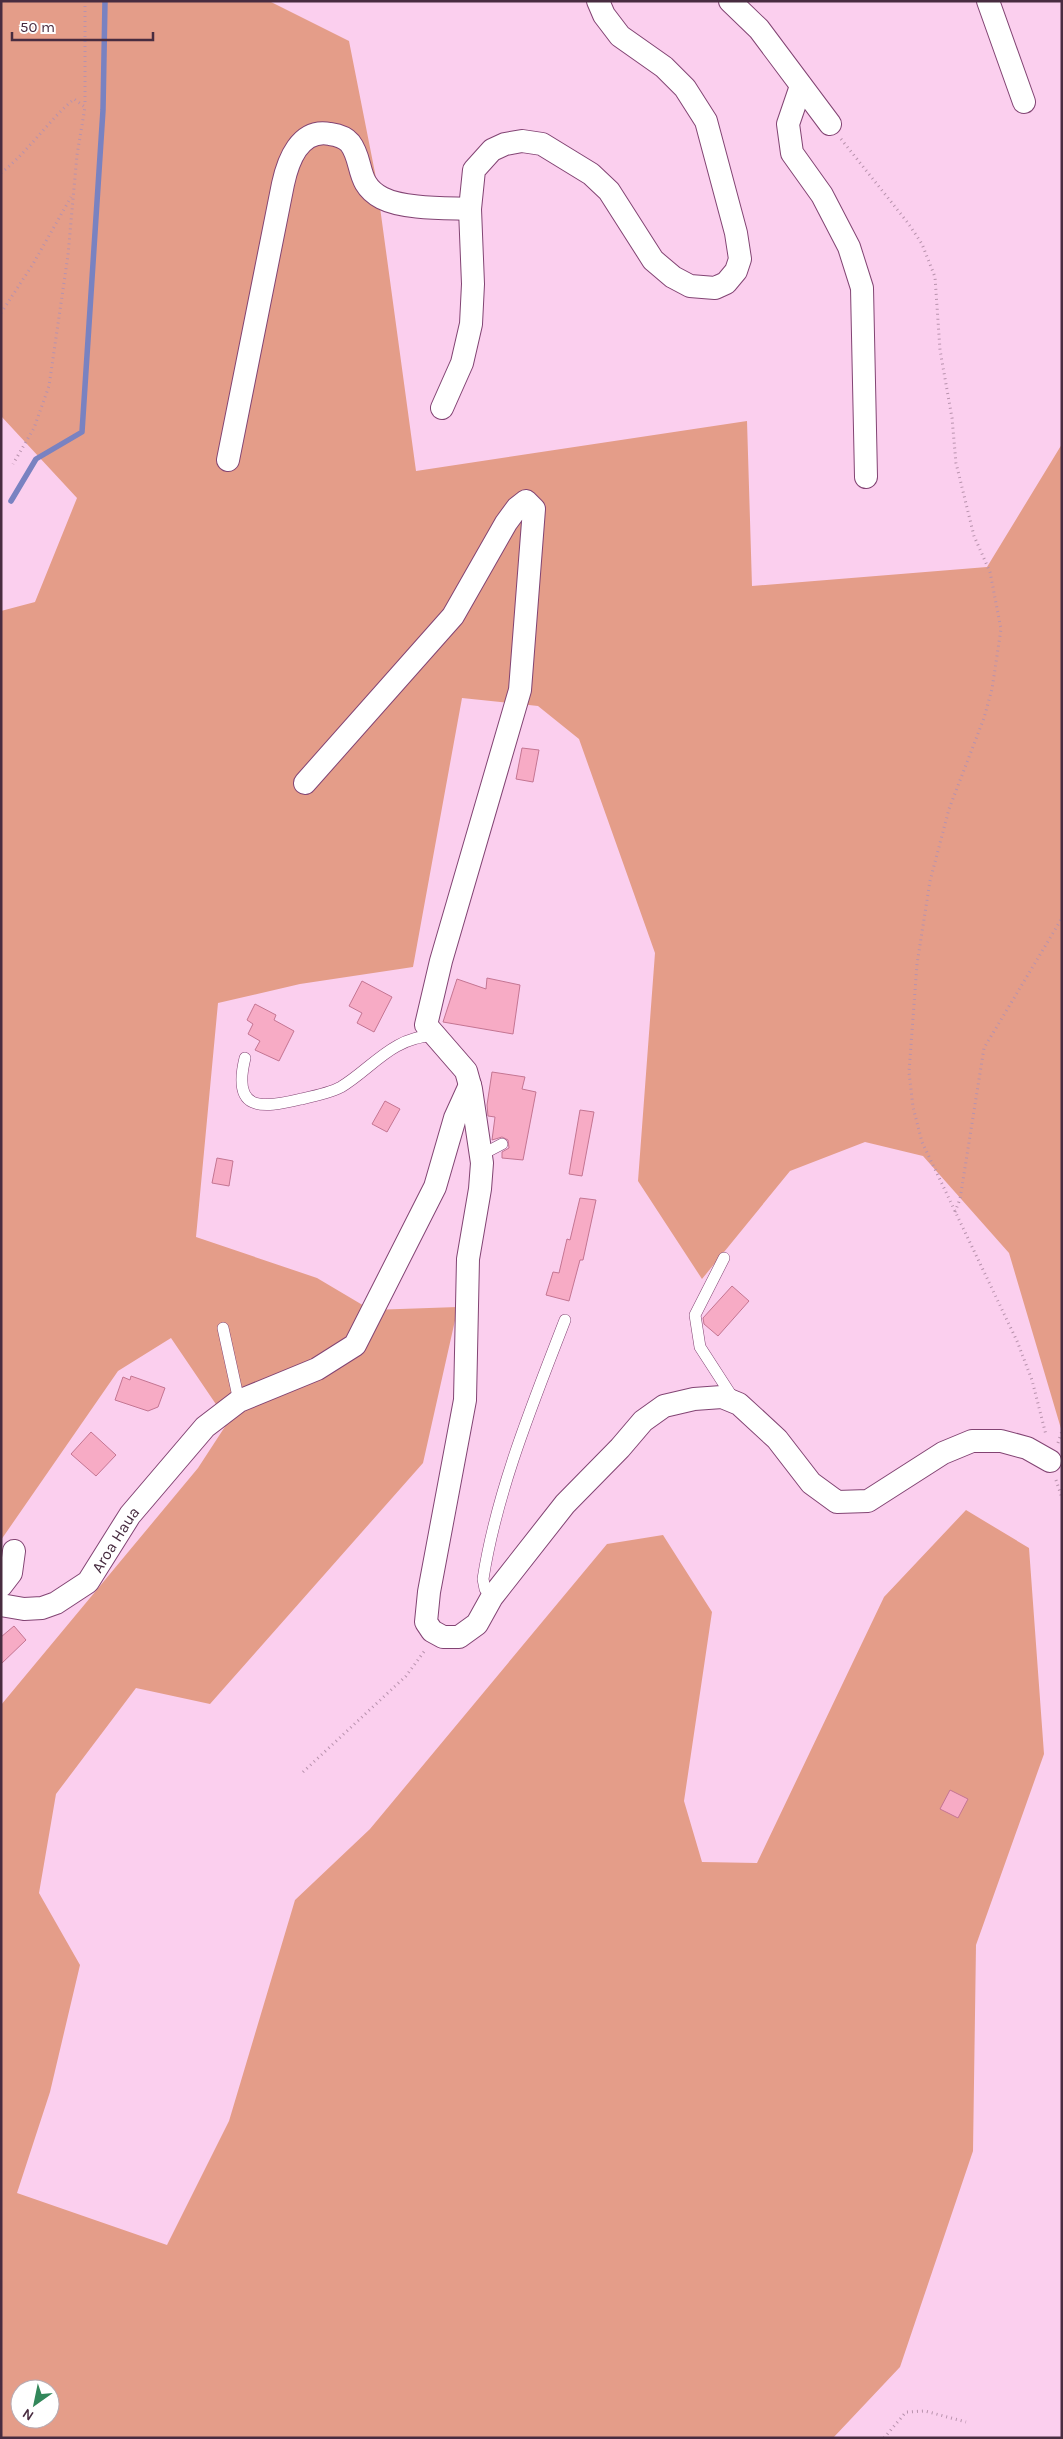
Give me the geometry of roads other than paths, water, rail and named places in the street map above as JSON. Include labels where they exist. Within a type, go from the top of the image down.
[{"type":"street","points":[[442,408],[462,363],[471,324],[473,284],[470,209],[474,170],[492,150],[505,144],[522,141],[542,144],[591,174],[609,192],[654,260],[673,277],[690,286],[715,288],[726,283],[736,271],[740,259],[736,233],[706,121],[685,88],[664,67],[620,36],[604,14],[598,1]]},
{"type":"street","points":[[730,1],[759,29],[830,124]]},
{"type":"street","points":[[988,1],[1024,102]]},
{"type":"street","points":[[801,86],[788,124],[792,153],[826,203],[849,247],[862,288],[866,477]]},
{"type":"street","points":[[228,460],[282,184],[288,159],[300,144],[309,136],[324,133],[340,136],[350,144],[366,186],[382,199],[416,206],[470,209]]},
{"type":"street","points":[[305,783],[452,616],[506,523],[517,508],[526,501],[534,509],[520,690],[430,1002],[426,1025],[466,1071],[481,1155],[480,1189],[468,1259],[465,1400],[429,1592],[426,1622],[437,1634],[459,1637],[477,1624],[492,1596],[566,1504],[620,1448],[643,1420],[664,1406],[722,1397],[737,1403],[777,1439],[811,1483],[836,1502],[868,1501],[943,1454],[972,1442],[1001,1441],[1027,1448],[1050,1460]]},
{"type":"street","name":"Aroa Haua","points":[[1,1605],[24,1609],[42,1608],[56,1603],[88,1582],[130,1515],[205,1427],[239,1401],[318,1369],[355,1345],[435,1187],[455,1118],[470,1085]]},
{"type":"street","points":[[1,1586],[11,1573],[14,1551]]},
{"type":"lane","points":[[245,1058],[240,1078],[242,1090],[249,1099],[260,1105],[274,1105],[340,1088],[396,1047],[412,1038],[433,1035]]},
{"type":"lane","points":[[481,1155],[502,1144]]},
{"type":"lane","points":[[724,1258],[695,1315],[700,1347],[737,1403]]},
{"type":"lane","points":[[492,1596],[485,1589],[483,1578],[496,1516],[565,1320]]},
{"type":"lane","points":[[223,1328],[239,1401]]},
{"type":"waterway","points":[[11,501],[36,459],[82,432],[103,110],[105,1]]}]
